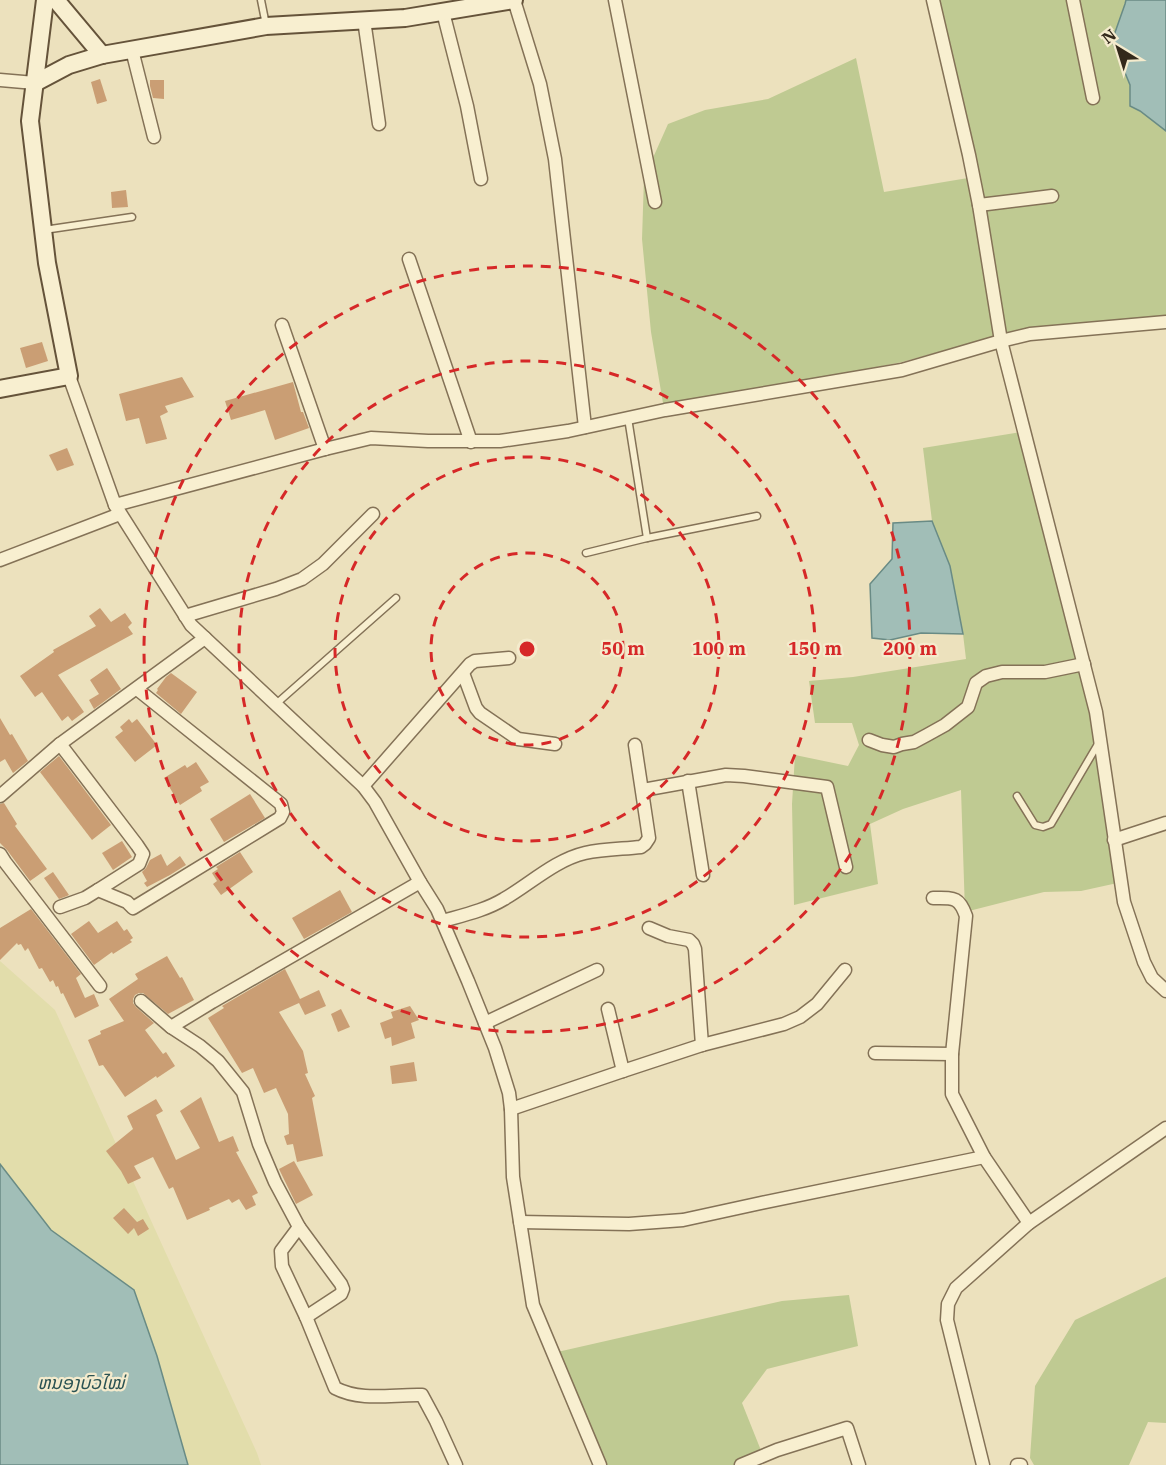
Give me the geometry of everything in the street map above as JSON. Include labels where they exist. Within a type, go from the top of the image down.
[{"type":"street","points":[[45,0],[30,121],[47,263],[69,376],[118,509],[191,625],[363,786],[375,802],[443,921],[485,1023],[509,1093],[513,1177],[533,1305],[600,1465]]},
{"type":"street","points":[[56,0],[102,56]]},
{"type":"street","points":[[0,80],[34,83],[69,65],[102,56],[266,26],[405,18],[514,0],[540,84],[555,159],[585,428]]},
{"type":"street","points":[[615,0],[655,202]]},
{"type":"street","points":[[933,0],[980,205],[1001,341],[1096,712],[1124,902],[1152,978],[1166,991]]},
{"type":"street","points":[[1073,0],[1093,98]]},
{"type":"street","points":[[443,12],[467,106],[481,179]]},
{"type":"street","points":[[364,20],[379,124]]},
{"type":"street","points":[[132,50],[154,137]]},
{"type":"street","points":[[980,205],[1052,196]]},
{"type":"street","points":[[409,260],[471,442]]},
{"type":"street","points":[[0,561],[118,509],[325,449],[371,438],[500,441],[585,428],[628,417],[902,370],[1030,334],[1166,322]]},
{"type":"street","points":[[282,325],[325,449]]},
{"type":"street","points":[[0,389],[69,376]]},
{"type":"street","points":[[185,616],[302,579],[323,564],[373,514]]},
{"type":"street","points":[[0,796],[60,744],[205,638]]},
{"type":"street","points":[[363,786],[470,664],[476,661],[509,658]]},
{"type":"street","points":[[869,740],[894,747],[914,742],[936,730],[968,707],[976,683],[986,676],[1002,672],[1045,672],[1084,664]]},
{"type":"street","points":[[463,673],[480,713],[518,739],[555,744]]},
{"type":"street","points":[[98,890],[127,902],[133,908],[280,818],[283,812],[281,804],[137,688]]},
{"type":"street","points":[[60,744],[143,854],[139,864],[98,890],[60,907]]},
{"type":"street","points":[[443,921],[495,904],[569,859],[585,853],[641,847],[645,844],[649,838],[635,745]]},
{"type":"street","points":[[643,790],[726,775],[827,787],[846,867]]},
{"type":"street","points":[[688,781],[703,875]]},
{"type":"street","points":[[1114,840],[1166,823]]},
{"type":"street","points":[[0,854],[100,986]]},
{"type":"street","points":[[171,1027],[420,882]]},
{"type":"street","points":[[933,897],[954,898],[962,904],[966,916],[952,1054],[952,1094],[984,1157],[1029,1223]]},
{"type":"street","points":[[649,928],[668,936],[689,940],[693,944],[702,1046]]},
{"type":"street","points":[[485,1023],[597,970]]},
{"type":"street","points":[[511,1109],[702,1046],[784,1024],[800,1017],[817,1004],[845,970]]},
{"type":"street","points":[[141,1001],[171,1027],[218,1060],[243,1092],[263,1154],[275,1182],[299,1227],[343,1289],[341,1294],[306,1317]]},
{"type":"street","points":[[608,1009],[623,1071]]},
{"type":"street","points":[[875,1053],[952,1054]]},
{"type":"street","points":[[983,1465],[947,1320],[948,1304],[956,1288],[1029,1223],[1166,1128]]},
{"type":"street","points":[[520,1222],[629,1224],[683,1220],[984,1157]]},
{"type":"street","points":[[299,1227],[281,1251],[282,1266],[335,1388],[355,1396],[366,1397],[422,1395],[456,1465]]},
{"type":"street","points":[[741,1465],[777,1450],[847,1428],[860,1465]]},
{"type":"lane","points":[[261,0],[266,26]]},
{"type":"lane","points":[[43,230],[132,216]]},
{"type":"lane","points":[[628,417],[647,538]]},
{"type":"lane","points":[[586,553],[757,516]]},
{"type":"lane","points":[[275,705],[396,598]]},
{"type":"lane","points":[[1017,796],[1035,825],[1043,827],[1051,824],[1100,741]]},
{"type":"shaded area","points":[[0,961],[55,1010],[261,1465],[188,1465],[157,1356],[134,1290],[51,1230],[0,1164]]},
{"type":"green space","points":[[931,0],[1166,0],[1166,318],[1000,335],[902,362],[664,409],[651,332],[642,239],[644,178],[668,124],[705,110],[768,99],[856,58],[884,192],[968,178]]},
{"type":"green space","points":[[1021,432],[1075,644],[1122,882],[1081,891],[1044,892],[965,912],[961,790],[903,809],[870,824],[878,884],[794,905],[792,804],[795,755],[848,766],[859,745],[852,723],[815,723],[809,681],[853,677],[966,659],[950,566],[932,521],[923,448]]},
{"type":"green space","points":[[1166,1277],[1166,1423],[1148,1422],[1129,1465],[1034,1465],[1030,1458],[1035,1386],[1075,1320]]},
{"type":"green space","points":[[849,1295],[858,1346],[767,1369],[742,1403],[764,1458],[754,1465],[600,1465],[553,1353],[782,1301]]},
{"type":"water","points":[[1126,0],[1166,0],[1166,131],[1130,106],[1130,85],[1112,41]]},
{"type":"water","points":[[932,521],[950,566],[963,634],[921,633],[890,640],[872,638],[870,584],[892,559],[893,523]]},
{"type":"water","name":"ຫນອງບົວໄໝ່","points":[[0,1164],[51,1230],[134,1290],[157,1356],[188,1465],[0,1465]]},
{"type":"building","points":[[100,79],[107,101],[97,104],[91,82]]},
{"type":"building","points":[[150,80],[164,80],[164,99],[153,98]]},
{"type":"building","points":[[126,190],[128,207],[112,208],[111,192]]},
{"type":"building","points":[[42,342],[48,361],[26,368],[20,348]]},
{"type":"building","points":[[182,377],[194,397],[165,406],[168,412],[160,416],[167,439],[146,444],[139,418],[126,421],[119,394]]},
{"type":"building","points":[[293,382],[301,412],[309,428],[275,440],[265,410],[231,420],[225,401]]},
{"type":"building","points":[[67,448],[74,465],[57,471],[49,455]]},
{"type":"building","points":[[100,608],[111,622],[125,613],[132,623],[128,627],[133,634],[58,675],[84,712],[72,721],[68,716],[62,721],[42,692],[35,697],[20,676],[54,652],[53,650],[96,626],[89,616]]},
{"type":"building","points":[[107,668],[121,689],[94,709],[89,700],[99,694],[90,680]]},
{"type":"building","points":[[171,673],[197,692],[181,714],[156,693]]},
{"type":"building","points":[[0,718],[28,761],[13,773],[5,759],[0,762]]},
{"type":"building","points":[[129,719],[132,723],[137,719],[157,745],[135,762],[115,737],[123,731],[120,727]]},
{"type":"building","points":[[59,756],[111,825],[92,840],[40,772]]},
{"type":"building","points":[[196,762],[209,782],[200,787],[202,791],[180,805],[164,778],[185,765],[187,768]]},
{"type":"building","points":[[250,794],[265,818],[224,842],[210,819]]},
{"type":"building","points":[[4,803],[17,824],[15,826],[47,869],[30,881],[0,843],[0,804]]},
{"type":"building","points":[[122,841],[132,857],[113,870],[102,853]]},
{"type":"building","points":[[240,852],[253,872],[221,895],[213,884],[217,881],[212,873],[218,869],[216,867]]},
{"type":"building","points":[[161,854],[167,866],[180,856],[186,865],[147,887],[144,883],[147,881],[142,872],[150,860]]},
{"type":"building","points":[[53,872],[69,895],[59,899],[44,878]]},
{"type":"building","points":[[340,890],[352,912],[304,939],[292,918]]},
{"type":"building","points":[[31,909],[81,974],[76,978],[85,998],[94,994],[99,1006],[75,1018],[58,986],[56,987],[53,980],[50,982],[42,968],[39,969],[28,948],[25,951],[21,944],[17,943],[0,960],[0,928]]},
{"type":"building","points":[[89,921],[98,933],[117,921],[124,931],[127,929],[133,938],[130,940],[132,942],[113,954],[112,952],[94,965],[71,934]]},
{"type":"building","points":[[167,956],[180,978],[182,977],[194,1000],[168,1014],[143,993],[135,995],[133,1003],[154,1023],[145,1030],[163,1054],[166,1052],[175,1066],[125,1097],[103,1065],[99,1066],[88,1040],[101,1034],[100,1031],[124,1021],[109,999],[138,979],[135,974]]},
{"type":"building","points":[[285,969],[300,999],[319,990],[326,1006],[305,1015],[299,1003],[279,1012],[303,1051],[308,1073],[305,1074],[315,1096],[312,1098],[323,1156],[297,1162],[293,1144],[287,1145],[284,1136],[289,1134],[288,1114],[276,1088],[264,1093],[253,1068],[242,1073],[208,1018],[224,1008],[222,1006]]},
{"type":"building","points":[[410,1006],[419,1020],[411,1023],[415,1038],[392,1046],[391,1037],[385,1039],[380,1023],[393,1018],[391,1012]]},
{"type":"building","points":[[341,1009],[350,1027],[338,1032],[331,1014]]},
{"type":"building","points":[[414,1062],[417,1081],[392,1084],[390,1066]]},
{"type":"building","points":[[201,1097],[219,1142],[233,1136],[239,1151],[236,1152],[258,1193],[252,1196],[256,1205],[246,1210],[239,1199],[232,1203],[229,1199],[187,1220],[173,1187],[169,1189],[153,1157],[134,1166],[141,1178],[128,1184],[106,1151],[133,1129],[127,1116],[156,1099],[163,1111],[156,1115],[176,1160],[200,1148],[180,1111]]},
{"type":"building","points":[[294,1161],[313,1195],[296,1204],[279,1169]]},
{"type":"building","points":[[124,1208],[137,1222],[143,1219],[149,1229],[138,1236],[134,1228],[128,1234],[113,1218]]}]
